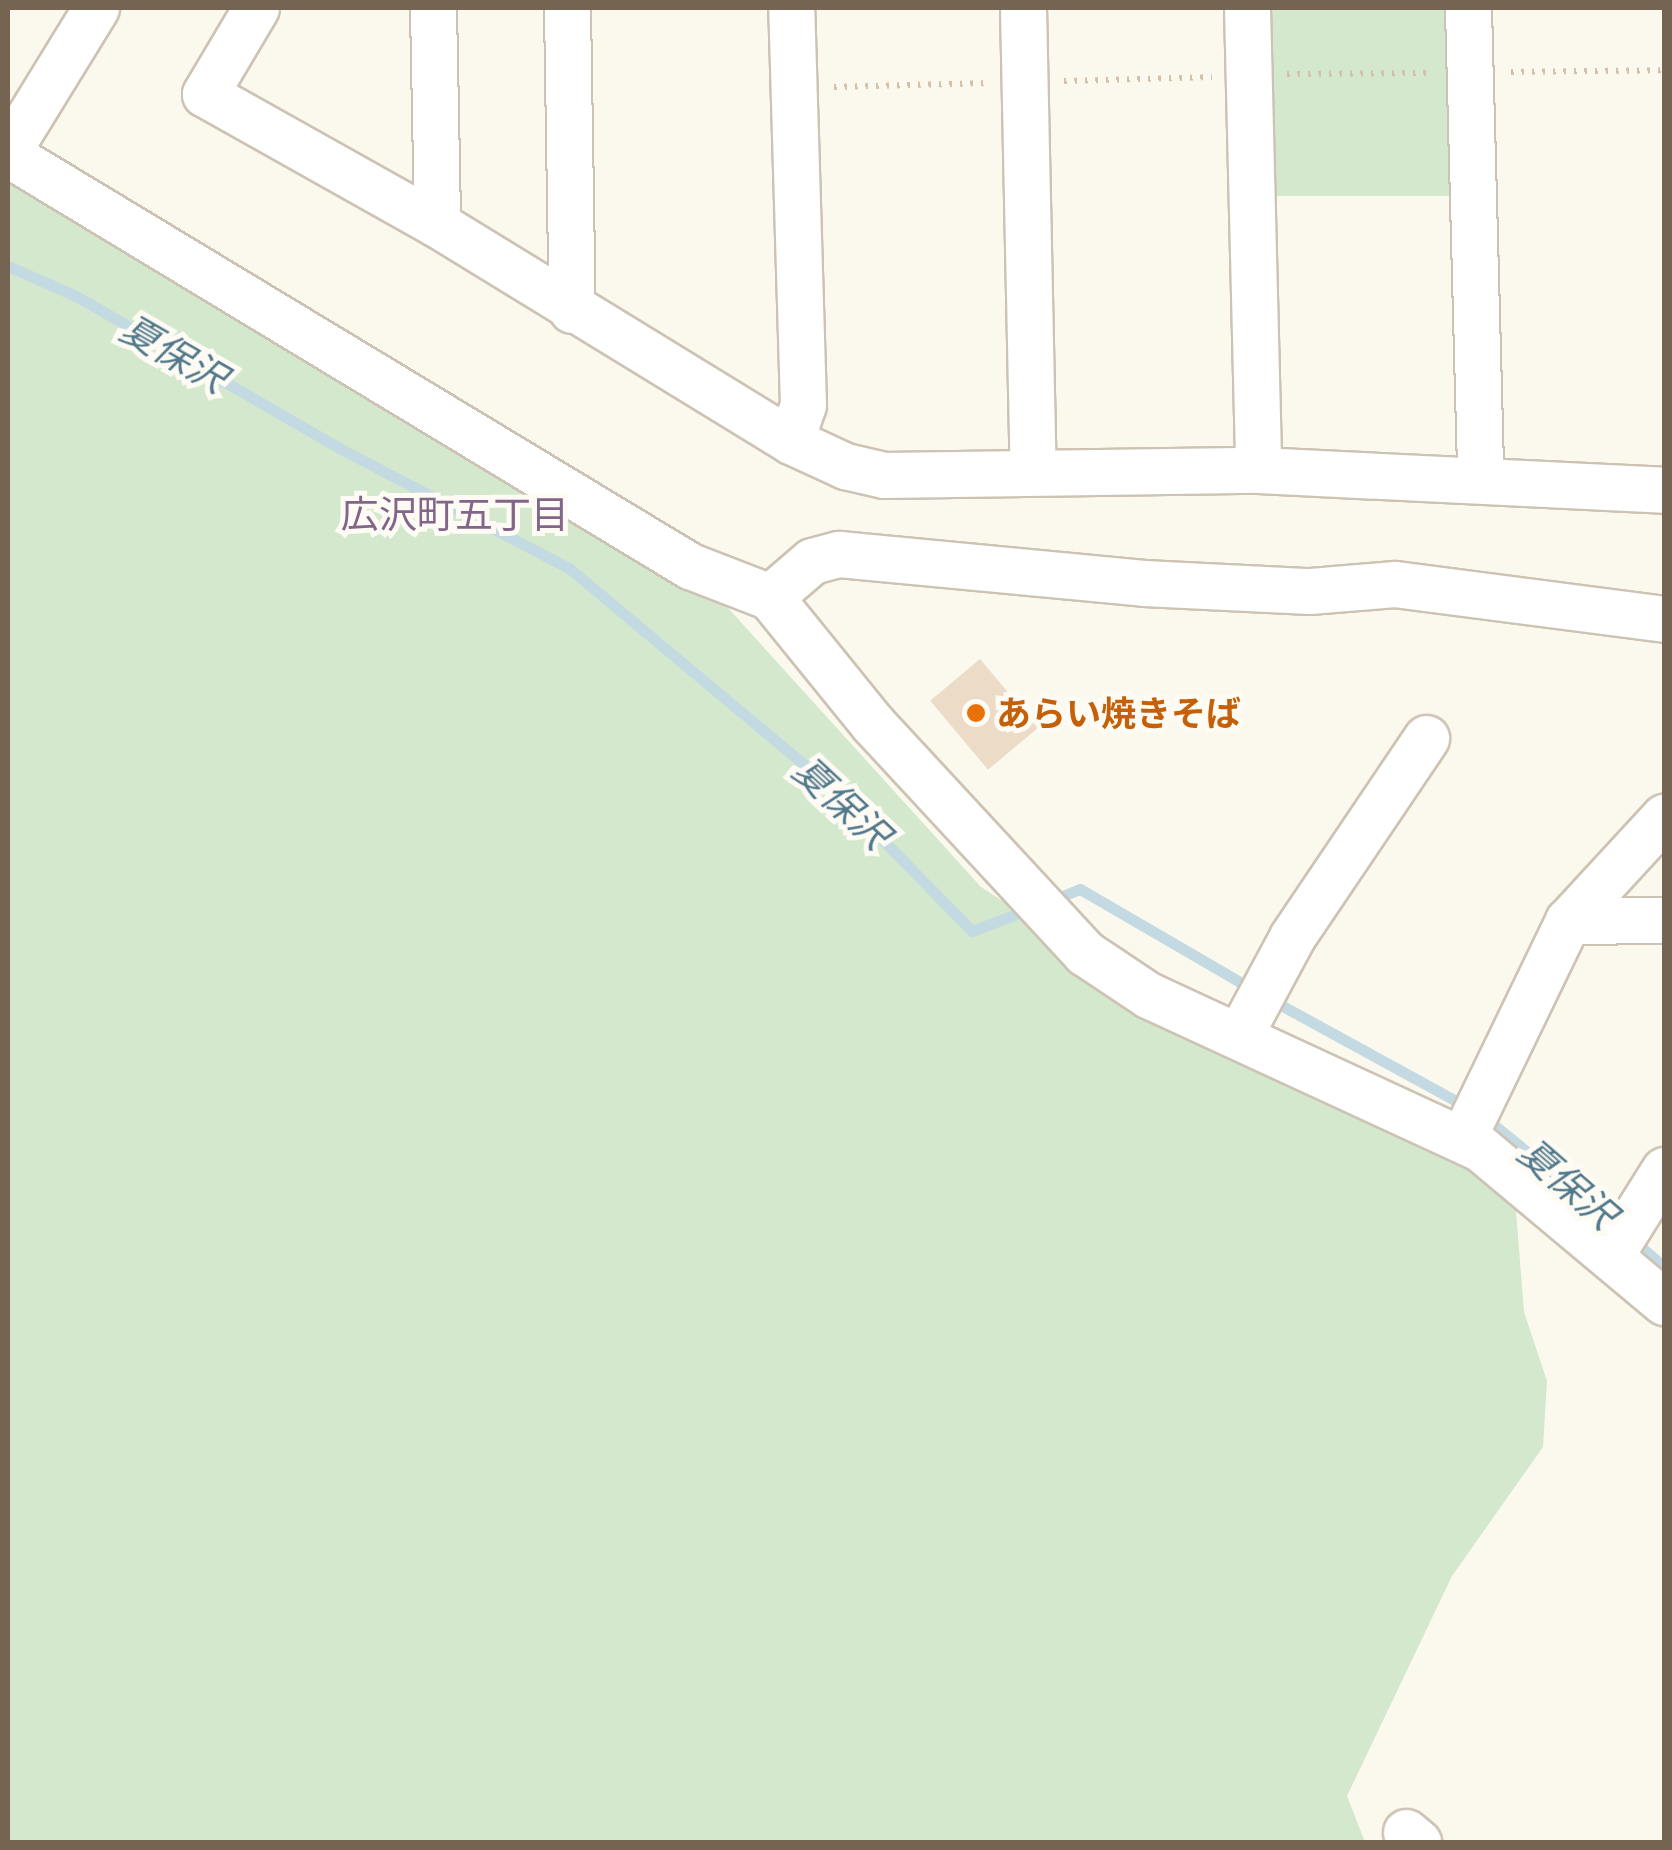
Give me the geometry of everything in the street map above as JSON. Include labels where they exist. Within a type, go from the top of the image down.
[{"type":"street","points":[[96,8],[8,153],[690,566],[770,597],[872,724],[1085,953],[1148,995],[1462,1138],[1612,1253],[1664,1302]]},
{"type":"street","points":[[256,8],[205,94],[436,224],[791,441],[845,466],[884,474],[1258,470],[1664,490]]},
{"type":"street","points":[[434,8],[436,224]]},
{"type":"street","points":[[568,8],[572,310]]},
{"type":"street","points":[[791,441],[803,405],[792,8]]},
{"type":"street","points":[[1023,8],[1032,470]]},
{"type":"street","points":[[1247,8],[1258,470]]},
{"type":"street","points":[[1468,8],[1480,480]]},
{"type":"street","points":[[770,597],[812,562],[839,554],[1144,584],[1310,591],[1396,584],[1664,619]]},
{"type":"street","points":[[1239,1036],[1292,937],[1426,738]]},
{"type":"street","points":[[1462,1138],[1568,920],[1664,817]]},
{"type":"street","points":[[1568,920],[1664,920]]},
{"type":"street","points":[[1612,1253],[1664,1170]]},
{"type":"path","points":[[1490,73],[1664,70]]},
{"type":"path","points":[[1267,74],[1451,73]]},
{"type":"green space","points":[[1265,8],[1450,8],[1450,196],[1265,196]]},
{"type":"green space","points":[[8,171],[690,566],[981,887],[1148,995],[1472,1158],[1515,1198],[1524,1312],[1547,1381],[1543,1447],[1452,1576],[1347,1796],[1365,1842],[8,1842]]},
{"type":"building","points":[[980,659],[1038,728],[988,770],[930,701]]},
{"type":"waterway","name":"夏保沢","points":[[8,266],[76,296],[341,449],[569,568],[830,786],[972,931],[1032,908]]},
{"type":"waterway","name":"夏保沢","points":[[1050,901],[1080,889],[1252,989]]},
{"type":"waterway","name":"夏保沢","points":[[1268,998],[1467,1107]]},
{"type":"waterway","name":"夏保沢","points":[[1483,1116],[1619,1227]]},
{"type":"waterway","name":"夏保沢","points":[[1633,1240],[1664,1267]]},
{"type":"place","name":"あらい焼きそば","points":[[976,713]]},
{"type":"district","name":"広沢町五丁目","points":[[455,514]]}]
